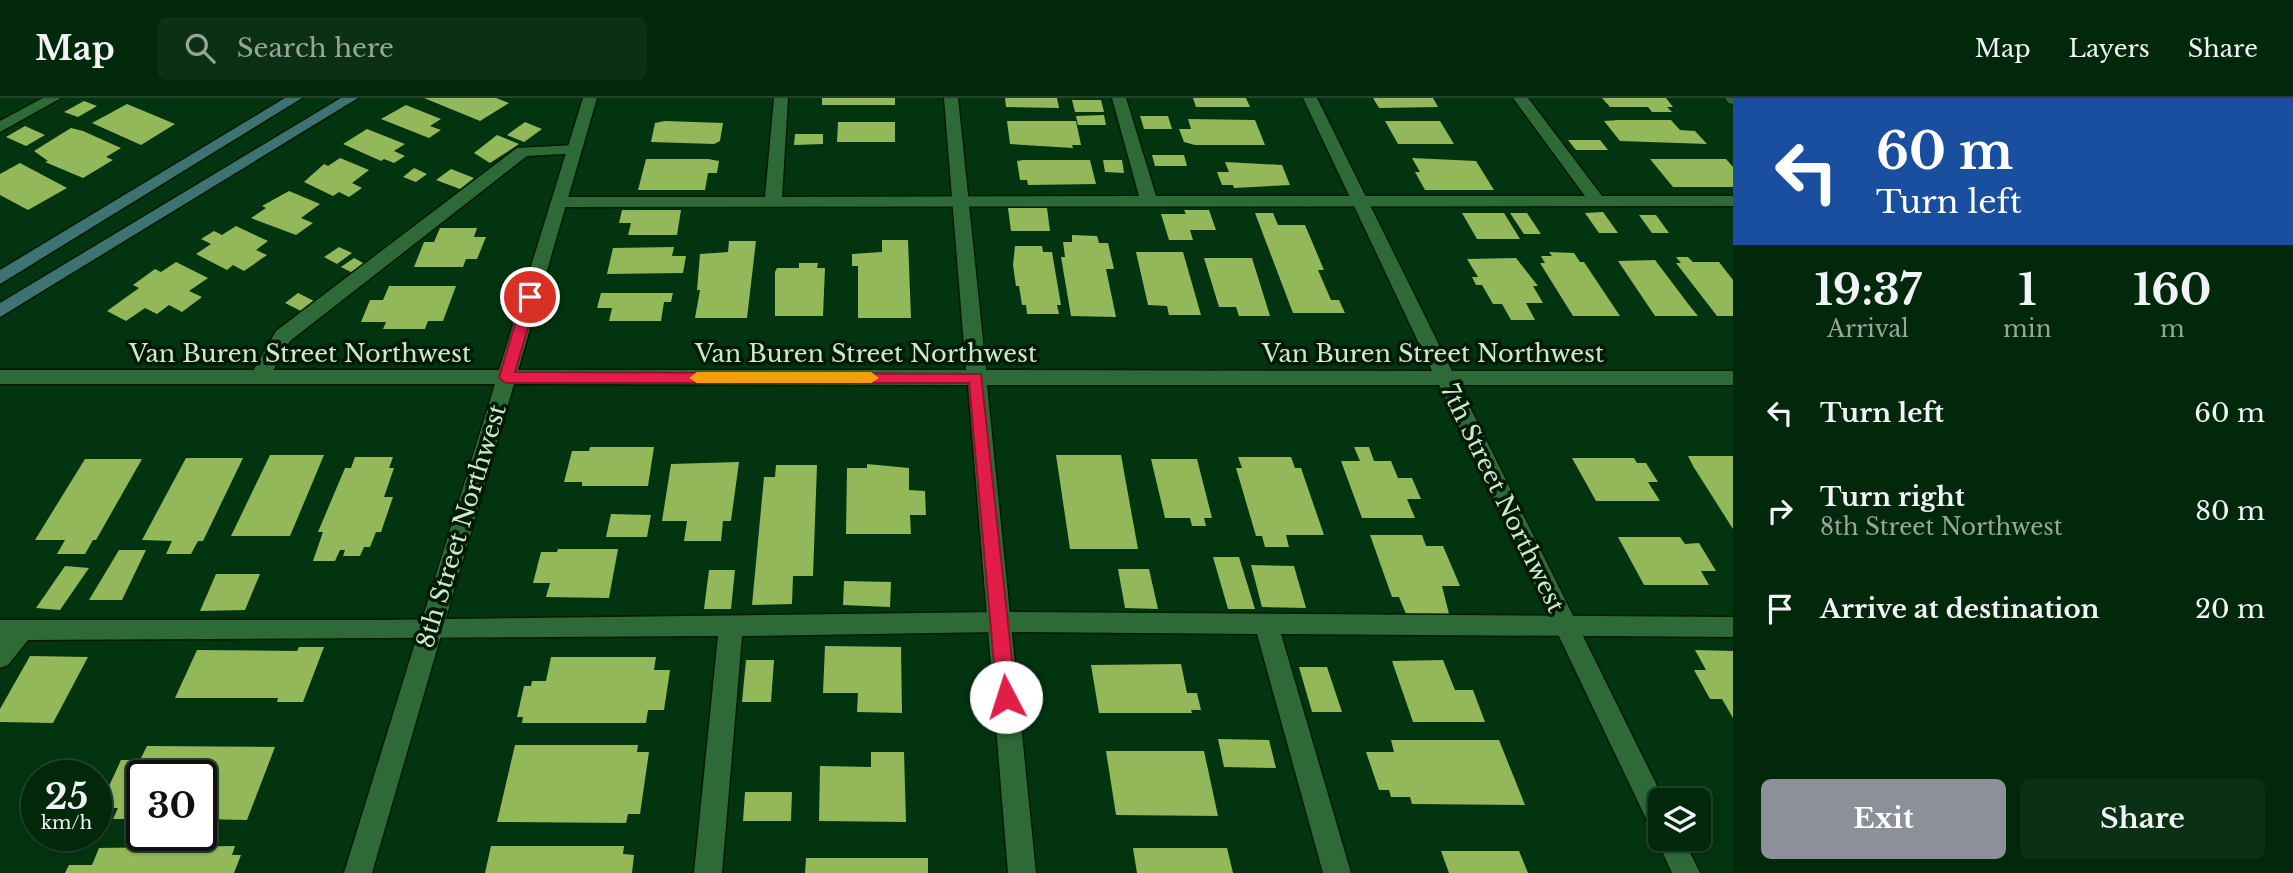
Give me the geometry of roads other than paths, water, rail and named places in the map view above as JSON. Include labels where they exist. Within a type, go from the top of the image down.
[{"type":"main road","points":[[0,278],[295,98]]},
{"type":"main road","points":[[0,311],[351,98]]},
{"type":"street","points":[[0,127],[54,98]]},
{"type":"street","name":"8th Street Northwest","points":[[358,873],[590,98]]},
{"type":"street","points":[[773,202],[781,98]]},
{"type":"street","points":[[950,98],[1022,873]]},
{"type":"street","points":[[1119,98],[1149,201]]},
{"type":"street","name":"7th Street Northwest","points":[[1310,98],[1648,795]]},
{"type":"street","points":[[1520,98],[1597,201]]},
{"type":"street","points":[[259,378],[283,336],[523,151],[574,150]]},
{"type":"street","points":[[558,202],[1733,201]]},
{"type":"street","name":"Van Buren Street Northwest","points":[[0,377],[1733,378]]},
{"type":"street","points":[[0,657],[10,631],[1000,622],[1733,627]]},
{"type":"street","points":[[1266,623],[1337,873]]},
{"type":"street","points":[[708,873],[731,625]]},
{"type":"street","points":[[1675,851],[1686,873]]}]
